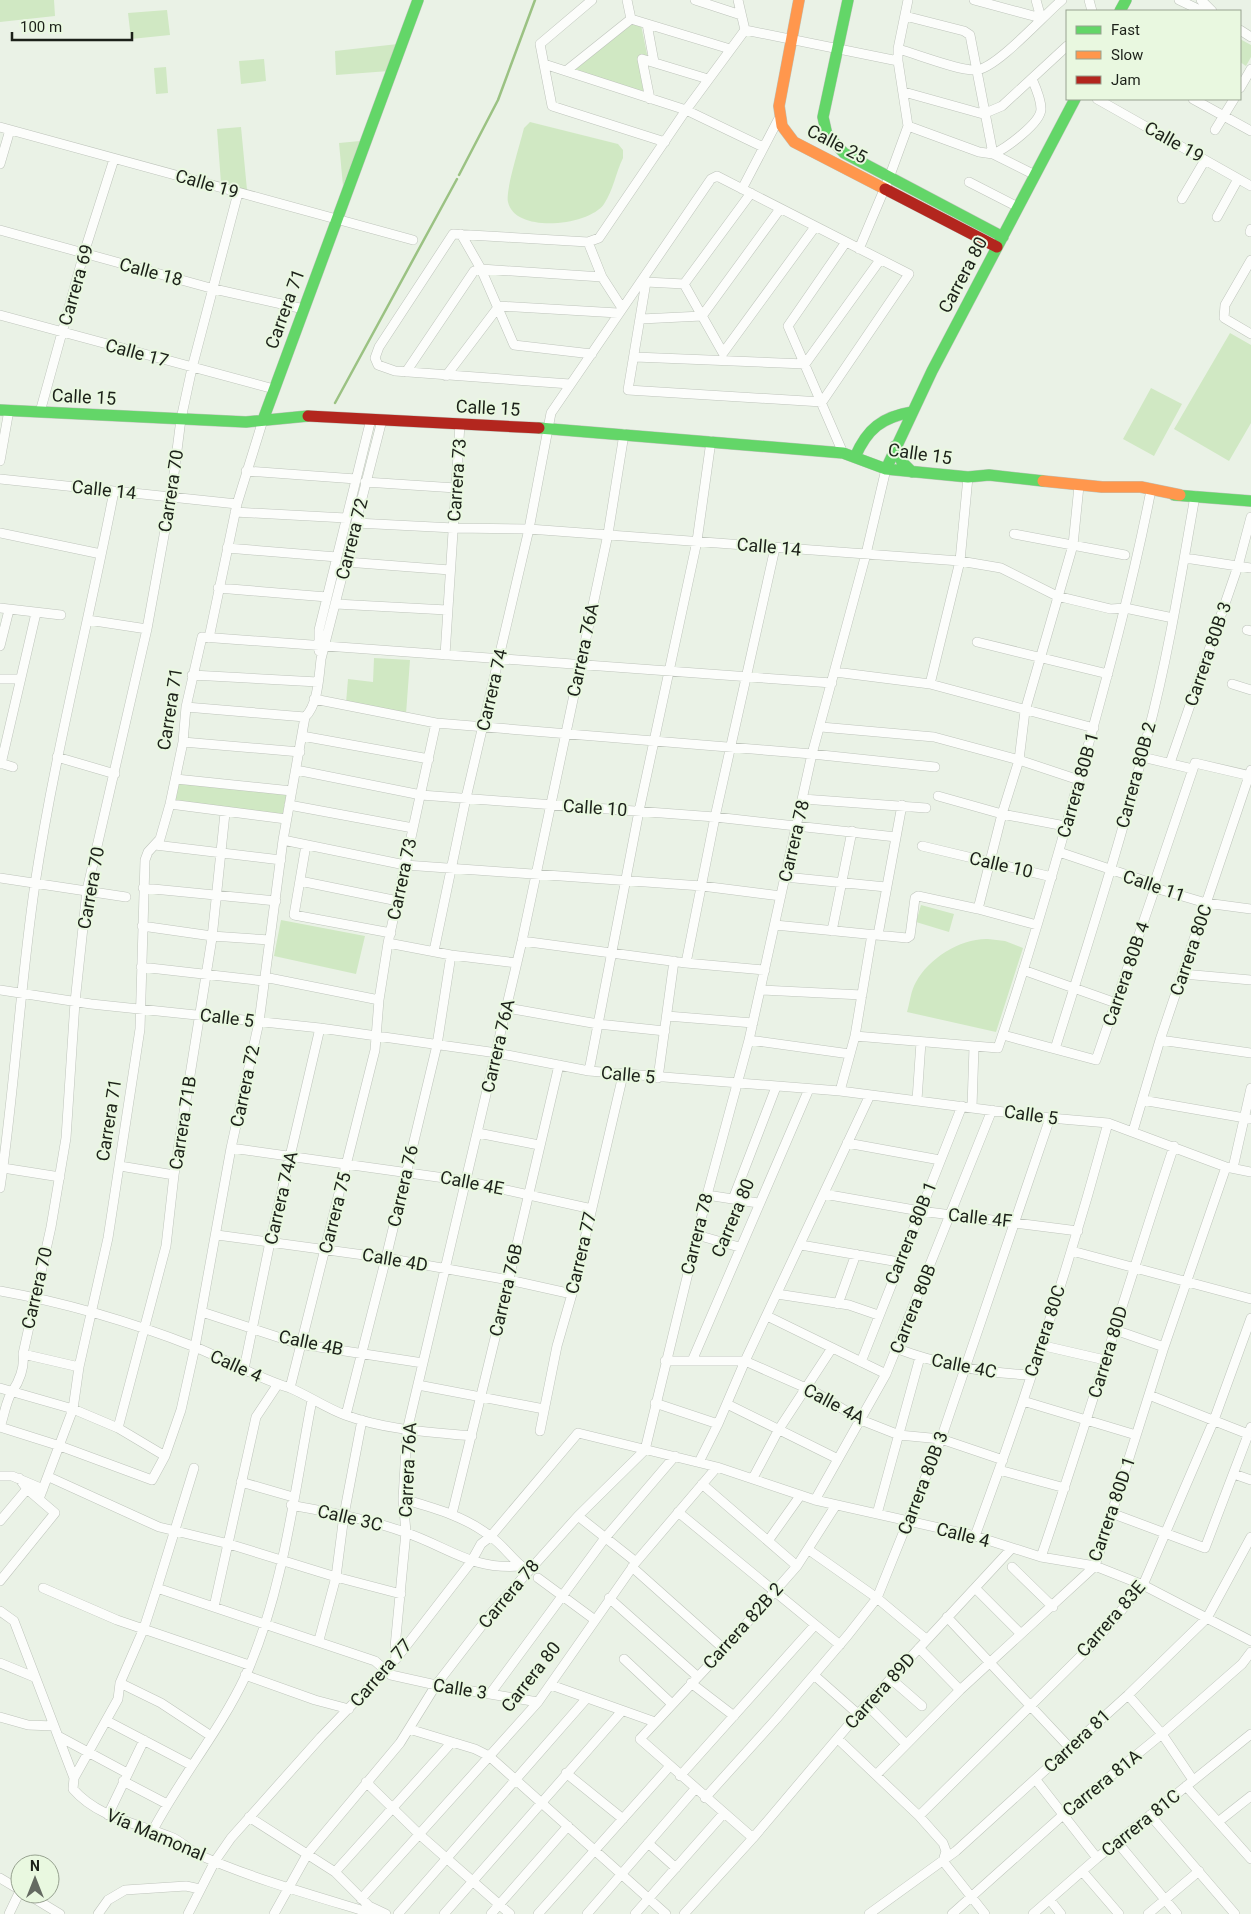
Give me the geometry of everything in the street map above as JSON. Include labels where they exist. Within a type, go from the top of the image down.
[{"type":"street","name":"Carrera 71","points":[[39,1499],[49,1477],[73,1409],[79,1367],[106,1253],[136,1061],[141,1008],[144,860],[148,852],[160,839],[170,804],[183,742],[186,707],[192,675],[206,637],[246,471],[274,389],[418,0]]},
{"type":"street","points":[[627,0],[631,19]]},
{"type":"street","points":[[695,0],[741,15]]},
{"type":"street","points":[[738,0],[745,30]]},
{"type":"street","points":[[684,284],[746,191],[763,147],[778,120],[799,0]]},
{"type":"street","name":"Calle 25","points":[[848,0],[823,117],[827,135],[844,153],[887,183]]},
{"type":"street","points":[[859,249],[887,183],[908,126],[898,61],[898,49],[908,0]]},
{"type":"street","points":[[974,0],[1041,18]]},
{"type":"street","points":[[1036,0],[1041,18]]},
{"type":"street","points":[[898,49],[964,69],[976,70],[997,60],[1062,0]]},
{"type":"street","points":[[1179,0],[1200,10]]},
{"type":"street","points":[[1201,0],[1211,10]]},
{"type":"street","points":[[589,1],[540,44],[552,106],[665,142]]},
{"type":"street","points":[[905,16],[964,31],[970,35],[993,154]]},
{"type":"street","points":[[631,19],[730,49]]},
{"type":"street","points":[[566,71],[631,19]]},
{"type":"street","points":[[647,24],[654,62]]},
{"type":"street","points":[[745,30],[898,61]]},
{"type":"street","points":[[570,384],[395,371],[378,365],[374,358],[441,248],[453,234],[588,242],[599,238],[686,110],[745,30]]},
{"type":"street","points":[[904,92],[984,114],[1002,106],[1066,47]]},
{"type":"street","points":[[650,99],[642,59],[708,79]]},
{"type":"street","points":[[544,64],[686,110],[763,147]]},
{"type":"street","points":[[1244,83],[1251,69]]},
{"type":"street","points":[[993,154],[1005,148],[1038,118],[1041,110],[1040,101],[1032,79]]},
{"type":"street","name":"Carrera 80","points":[[886,469],[912,412],[1074,100]]},
{"type":"street","name":"Calle 19","points":[[1099,100],[1251,186]]},
{"type":"street","points":[[1196,100],[1251,131]]},
{"type":"street","points":[[1215,130],[1233,100]]},
{"type":"street","name":"Calle 25","points":[[778,120],[783,131],[794,142],[887,183],[1000,242]]},
{"type":"street","points":[[908,126],[979,152],[993,154],[1035,174]]},
{"type":"street","name":"Calle 19","points":[[0,127],[336,221],[351,222],[413,240]]},
{"type":"street","points":[[0,164],[10,130]]},
{"type":"street","name":"Carrera 69","points":[[40,412],[84,253],[114,158]]},
{"type":"street","points":[[1182,199],[1206,160]]},
{"type":"street","name":"Carrera 74","points":[[434,951],[466,798],[529,528],[551,413],[620,311],[644,280],[711,179],[717,176],[746,191]]},
{"type":"street","points":[[1217,217],[1238,179]]},
{"type":"street","points":[[969,182],[1018,207]]},
{"type":"street","points":[[746,191],[908,274],[822,402]]},
{"type":"street","name":"Carrera 70","points":[[152,1480],[60,1446],[0,1427],[12,1392],[17,1386],[24,1360],[23,1354],[60,1177],[66,1138],[75,1002],[87,890],[147,629],[171,497],[181,419],[192,368],[238,193]]},
{"type":"street","points":[[702,316],[780,209]]},
{"type":"street","points":[[684,284],[723,353],[816,227]]},
{"type":"street","name":"Calle 18","points":[[0,230],[214,289],[304,309]]},
{"type":"street","points":[[461,234],[482,269],[514,345],[592,354]]},
{"type":"street","points":[[588,242],[602,277],[620,311]]},
{"type":"street","points":[[843,453],[788,326],[846,242]]},
{"type":"street","points":[[805,364],[880,260]]},
{"type":"street","points":[[1251,260],[1225,306],[1224,318],[1251,334]]},
{"type":"street","points":[[406,372],[470,274],[482,269],[602,277]]},
{"type":"street","points":[[1242,276],[1251,281]]},
{"type":"street","points":[[684,284],[644,280],[641,319],[628,390],[822,402]]},
{"type":"street","points":[[498,306],[620,311]]},
{"type":"street","points":[[446,376],[498,306]]},
{"type":"street","name":"Calle 17","points":[[0,315],[274,389]]},
{"type":"street","points":[[641,319],[702,316]]},
{"type":"street","points":[[635,357],[805,364]]},
{"type":"street","points":[[0,461],[5,410]]},
{"type":"street","name":"Calle 15","points":[[5,410],[246,422],[295,416],[624,434],[843,453],[886,469],[969,477],[988,483],[1013,485],[1030,481],[1102,488],[1115,492],[1251,501]]},
{"type":"street","points":[[855,457],[863,438],[877,423],[895,414],[912,412]]},
{"type":"street","name":"Carrera 72","points":[[322,646],[319,630],[356,479],[376,420]]},
{"type":"street","name":"Carrera 72","points":[[152,1480],[165,1456],[181,1410],[195,1347],[231,1148],[259,1022],[286,819],[305,717],[310,712],[314,699],[322,646],[336,604],[366,482],[376,420]]},
{"type":"street","name":"Carrera 73","points":[[445,655],[460,424]]},
{"type":"street","name":"Carrera 76A","points":[[396,1659],[395,1647],[406,1532],[403,1499],[407,1431],[522,941],[608,534],[624,434]]},
{"type":"street","points":[[589,1071],[639,812],[656,742],[697,541],[710,441]]},
{"type":"street","points":[[895,446],[902,462],[912,472]]},
{"type":"street","name":"Carrera 78","points":[[288,1887],[308,1852],[400,1743],[436,1686],[524,1568],[645,1450],[665,1361],[707,1195],[749,1040],[798,826],[812,754],[821,727],[866,554],[886,469]]},
{"type":"street","points":[[246,471],[356,479]]},
{"type":"street","points":[[930,684],[960,561],[969,477]]},
{"type":"street","name":"Calle 14","points":[[0,479],[171,497],[236,508],[346,518]]},
{"type":"street","points":[[366,482],[456,488]]},
{"type":"street","name":"Calle 15","points":[[1102,488],[1116,485],[1164,490],[1180,495]]},
{"type":"street","points":[[978,909],[1002,814],[1019,760],[1025,711],[1073,545],[1080,486]]},
{"type":"street","points":[[0,1188],[3,1168],[3,1138],[35,884],[57,757],[88,620],[114,491]]},
{"type":"street","name":"Carrera 80B 1","points":[[1003,1035],[1052,877],[1094,728],[1125,608],[1150,495]]},
{"type":"street","name":"Carrera 80B 2","points":[[1054,1049],[1110,871],[1142,757],[1173,618],[1195,496]]},
{"type":"street","name":"Carrera 80B 3","points":[[1170,763],[1238,566],[1251,517]]},
{"type":"street","name":"Calle 14","points":[[356,522],[454,528],[529,528],[960,561],[1001,568],[1057,596],[1111,609],[1125,608],[1173,618]]},
{"type":"street","points":[[0,533],[102,554]]},
{"type":"street","points":[[1014,534],[1125,555]]},
{"type":"street","points":[[227,548],[337,557]]},
{"type":"street","points":[[686,963],[715,817],[775,548]]},
{"type":"street","points":[[1185,558],[1251,568]]},
{"type":"street","points":[[346,562],[450,570]]},
{"type":"street","points":[[218,588],[327,597]]},
{"type":"street","points":[[336,604],[448,610]]},
{"type":"street","points":[[0,646],[4,609],[61,615]]},
{"type":"street","points":[[12,767],[1,764],[36,613]]},
{"type":"street","points":[[88,620],[147,629]]},
{"type":"street","points":[[206,637],[832,682]]},
{"type":"street","points":[[977,642],[1108,674]]},
{"type":"street","points":[[835,672],[930,684],[1094,728]]},
{"type":"street","points":[[192,675],[318,682]]},
{"type":"street","points":[[0,679],[20,679]]},
{"type":"street","points":[[1232,684],[1251,690]]},
{"type":"street","points":[[314,699],[436,723],[812,754],[935,767]]},
{"type":"street","points":[[186,707],[305,717]]},
{"type":"street","name":"Carrera 73","points":[[376,1037],[379,1000],[388,943],[436,723]]},
{"type":"street","points":[[821,727],[934,737],[1019,760],[1079,780]]},
{"type":"street","points":[[302,736],[429,759]]},
{"type":"street","points":[[183,742],[300,752]]},
{"type":"street","points":[[57,757],[115,774]]},
{"type":"street","points":[[1142,757],[1170,763],[1250,774]]},
{"type":"street","name":"Carrera 80B 4","points":[[1054,1049],[1096,1060],[1194,766]]},
{"type":"street","name":"Calle 10","points":[[296,770],[421,795],[715,817],[896,837]]},
{"type":"street","name":"Carrera 80C","points":[[1133,1131],[1160,1040],[1250,774]]},
{"type":"street","points":[[176,779],[292,791]]},
{"type":"street","points":[[938,796],[1002,814],[1066,826]]},
{"type":"street","points":[[803,799],[926,808]]},
{"type":"street","points":[[170,804],[286,819]]},
{"type":"street","points":[[289,805],[413,828]]},
{"type":"street","points":[[840,1091],[855,1036],[902,805]]},
{"type":"street","name":"Carrera 71B","points":[[118,1428],[146,1329],[166,1246],[174,1175],[207,975],[225,812]]},
{"type":"street","points":[[832,931],[852,832]]},
{"type":"street","points":[[283,840],[406,865],[702,886],[781,896]]},
{"type":"street","points":[[155,845],[281,860]]},
{"type":"street","points":[[306,845],[294,915],[391,933]]},
{"type":"street","name":"Calle 10","points":[[922,846],[1052,877]]},
{"type":"street","name":"Calle 11","points":[[1059,852],[1206,903],[1251,909]]},
{"type":"street","points":[[785,877],[886,887]]},
{"type":"street","points":[[0,878],[126,897]]},
{"type":"street","points":[[300,881],[398,901]]},
{"type":"street","points":[[143,888],[276,901]]},
{"type":"street","points":[[775,925],[909,938],[915,898],[918,896],[978,909],[1037,925]]},
{"type":"street","points":[[142,926],[212,936],[270,940]]},
{"type":"street","points":[[522,941],[686,963],[765,970]]},
{"type":"street","points":[[388,943],[451,955],[517,963]]},
{"type":"street","name":"Carrera 76","points":[[346,1415],[437,1045],[451,955]]},
{"type":"street","points":[[658,1078],[674,961]]},
{"type":"street","points":[[141,966],[264,982],[269,978],[379,1000]]},
{"type":"street","points":[[1023,970],[1073,989],[1116,1002]]},
{"type":"street","points":[[1183,974],[1251,980]]},
{"type":"street","name":"Calle 5","points":[[0,990],[75,1002],[320,1028],[497,1053],[589,1071],[658,1078],[738,1081],[776,1087],[840,1091],[1050,1118],[1108,1123],[1230,1168],[1251,1172]]},
{"type":"street","points":[[760,990],[862,995]]},
{"type":"street","points":[[507,1008],[598,1024],[665,1031]]},
{"type":"street","points":[[667,1016],[753,1023]]},
{"type":"street","name":"Carrera 74A","points":[[244,1369],[270,1242],[320,1028]]},
{"type":"street","points":[[855,1036],[998,1048],[1003,1035],[1054,1049]]},
{"type":"street","name":"Carrera 75","points":[[290,1388],[299,1344],[347,1165],[376,1037]]},
{"type":"street","points":[[749,1040],[850,1054]]},
{"type":"street","points":[[1160,1040],[1251,1053]]},
{"type":"street","points":[[917,1100],[921,1042]]},
{"type":"street","points":[[972,1107],[974,1047]]},
{"type":"street","name":"Carrera 76B","points":[[452,1514],[559,1065]]},
{"type":"street","name":"Carrera 77","points":[[540,1431],[557,1346],[572,1294],[623,1075]]},
{"type":"street","points":[[733,1199],[776,1087]]},
{"type":"street","points":[[1230,1168],[1248,1119],[1251,1088]]},
{"type":"street","name":"Carrera 80","points":[[692,1361],[739,1247],[809,1089]]},
{"type":"street","points":[[699,1462],[870,1095]]},
{"type":"street","points":[[1142,1100],[1248,1119]]},
{"type":"street","name":"Carrera 80B 1","points":[[861,1362],[962,1106]]},
{"type":"street","name":"Carrera 80B","points":[[815,1500],[861,1420],[898,1349],[992,1110]]},
{"type":"street","name":"Carrera 80B 3","points":[[705,1798],[840,1645],[877,1598],[941,1439],[1050,1118]]},
{"type":"street","name":"Carrera 80C","points":[[974,1536],[1000,1470],[1072,1251],[1108,1123]]},
{"type":"street","points":[[478,1133],[539,1145]]},
{"type":"street","points":[[847,1143],[940,1160]]},
{"type":"street","name":"Carrera 80D","points":[[1041,1557],[1087,1421],[1133,1267],[1174,1146]]},
{"type":"street","name":"Calle 4E","points":[[231,1148],[466,1181],[592,1209]]},
{"type":"street","points":[[120,1166],[174,1175]]},
{"type":"street","points":[[3,1168],[60,1177]]},
{"type":"street","name":"Carrera 80D 1","points":[[876,1775],[960,1690],[1053,1607],[1095,1566],[1164,1347],[1230,1168]]},
{"type":"street","name":"Calle 4F","points":[[824,1194],[920,1211],[1014,1221],[1078,1231]]},
{"type":"street","points":[[707,1195],[758,1203]]},
{"type":"street","name":"Calle 4D","points":[[216,1235],[326,1248],[509,1280],[572,1294]]},
{"type":"street","points":[[697,1235],[739,1247]]},
{"type":"street","points":[[801,1245],[899,1262]]},
{"type":"street","points":[[1072,1251],[1251,1299]]},
{"type":"street","points":[[838,1304],[856,1254]]},
{"type":"street","name":"Calle 4","points":[[0,1291],[92,1310],[146,1329],[195,1347],[278,1384],[303,1393],[312,1400],[346,1415],[362,1420],[407,1431],[472,1436]]},
{"type":"street","points":[[777,1294],[860,1307],[878,1315]]},
{"type":"street","name":"Calle 4B","points":[[202,1312],[299,1344],[424,1363]]},
{"type":"street","points":[[767,1316],[886,1374]]},
{"type":"street","name":"Carrera 83E","points":[[919,1816],[1092,1645],[1143,1585],[1214,1420],[1251,1318]]},
{"type":"street","points":[[1115,1330],[1164,1347]]},
{"type":"street","points":[[1040,1345],[1105,1360]]},
{"type":"street","points":[[753,1478],[779,1429],[832,1348]]},
{"type":"street","name":"Calle 4C","points":[[898,1349],[966,1369],[1031,1375]]},
{"type":"street","points":[[23,1354],[79,1367]]},
{"type":"street","points":[[877,1514],[920,1357]]},
{"type":"street","name":"Calle 4A","points":[[665,1361],[745,1361],[805,1387],[861,1420],[899,1435],[941,1439],[1003,1460]]},
{"type":"street","points":[[214,1607],[256,1417],[278,1384]]},
{"type":"street","points":[[418,1385],[544,1409]]},
{"type":"street","points":[[0,1388],[73,1409],[118,1428],[165,1456]]},
{"type":"street","points":[[1112,1513],[1205,1548],[1250,1430],[1214,1420],[1149,1395]]},
{"type":"street","points":[[153,1830],[191,1764],[231,1706],[250,1665],[266,1623],[283,1559],[292,1501],[312,1400]]},
{"type":"street","points":[[1023,1402],[1136,1435]]},
{"type":"street","points":[[655,1403],[718,1424]]},
{"type":"street","points":[[727,1404],[838,1459]]},
{"type":"street","points":[[319,1640],[336,1577],[344,1515],[362,1420]]},
{"type":"street","name":"Carrera 77","points":[[188,1914],[215,1860],[249,1816],[396,1659],[471,1562],[481,1544],[491,1536],[578,1433]]},
{"type":"street","name":"Calle 4","points":[[578,1433],[699,1462],[753,1478],[815,1500],[974,1536],[1041,1557],[1095,1566],[1143,1585],[1251,1642]]},
{"type":"street","points":[[490,1694],[605,1538],[675,1456]]},
{"type":"street","points":[[74,1778],[118,1699],[120,1683],[144,1628],[176,1531],[194,1468]]},
{"type":"street","name":"Carrera 80","points":[[361,1898],[420,1835],[538,1702],[609,1598],[634,1565],[717,1468]]},
{"type":"street","points":[[1000,1470],[1064,1488]]},
{"type":"street","points":[[1234,1474],[1251,1480]]},
{"type":"street","points":[[0,1476],[19,1478],[44,1489]]},
{"type":"street","points":[[49,1477],[139,1519],[176,1531],[283,1559],[336,1577],[401,1594]]},
{"type":"street","points":[[0,1581],[55,1513],[27,1489],[19,1478]]},
{"type":"street","name":"Calle 3C","points":[[241,1482],[292,1501],[406,1532],[471,1562],[524,1568]]},
{"type":"street","points":[[702,1484],[797,1566]]},
{"type":"street","points":[[0,1521],[27,1489]]},
{"type":"street","points":[[768,1541],[800,1496]]},
{"type":"street","points":[[403,1499],[452,1514],[491,1536],[524,1568]]},
{"type":"street","name":"Carrera 82B 2","points":[[670,1767],[640,1739],[724,1649],[797,1566],[836,1505]]},
{"type":"street","points":[[678,1512],[840,1645]]},
{"type":"street","points":[[578,1516],[605,1538],[724,1649]]},
{"type":"street","name":"Carrera 81","points":[[869,1914],[943,1861],[1036,1780],[1128,1695],[1207,1618],[1251,1537]]},
{"type":"street","name":"Carrera 89D","points":[[753,1838],[858,1714],[1012,1548]]},
{"type":"street","points":[[809,1550],[877,1598],[926,1639]]},
{"type":"street","points":[[1012,1567],[1053,1607]]},
{"type":"street","points":[[538,1578],[594,1620]]},
{"type":"street","points":[[43,1588],[118,1620],[250,1665]]},
{"type":"street","name":"Calle 3","points":[[157,1588],[375,1660],[391,1675],[436,1686],[538,1702]]},
{"type":"street","points":[[976,1589],[1021,1634]]},
{"type":"street","points":[[609,1598],[734,1716]]},
{"type":"street","name":"Vía Mamonal","points":[[0,1611],[14,1621],[74,1778],[73,1789],[82,1799],[108,1815],[174,1839],[195,1853],[288,1887],[374,1914]]},
{"type":"street","points":[[947,1617],[1070,1748]]},
{"type":"street","points":[[680,1776],[815,1625]]},
{"type":"street","points":[[919,1648],[960,1690]]},
{"type":"street","name":"Carrera 81A","points":[[952,1914],[1064,1814],[1162,1734],[1242,1664],[1251,1652]]},
{"type":"street","points":[[624,1659],[672,1704]]},
{"type":"street","points":[[0,1663],[34,1677]]},
{"type":"street","points":[[245,1675],[315,1700],[349,1709]]},
{"type":"street","points":[[814,1675],[858,1714]]},
{"type":"street","points":[[891,1679],[922,1706]]},
{"type":"street","points":[[120,1683],[161,1703],[211,1736]]},
{"type":"street","points":[[551,1684],[654,1722]]},
{"type":"street","points":[[1128,1695],[1162,1734],[1190,1783],[1218,1822],[1251,1860]]},
{"type":"street","points":[[398,1914],[514,1779],[587,1698]]},
{"type":"street","points":[[867,1705],[905,1744]]},
{"type":"street","points":[[444,1914],[622,1711]]},
{"type":"street","points":[[0,1717],[28,1725],[54,1726]]},
{"type":"street","points":[[107,1721],[191,1764]]},
{"type":"street","points":[[409,1729],[489,1756],[666,1914]]},
{"type":"street","name":"Carrera 81C","points":[[1033,1914],[1097,1858],[1251,1734]]},
{"type":"street","points":[[58,1736],[88,1752],[167,1804]]},
{"type":"street","points":[[838,1739],[919,1816],[943,1843],[946,1851],[943,1861],[985,1914]]},
{"type":"street","points":[[108,1815],[144,1740]]},
{"type":"street","points":[[335,1872],[452,1742]]},
{"type":"street","points":[[538,1914],[670,1767],[753,1838],[684,1914]]},
{"type":"street","points":[[566,1773],[623,1819]]},
{"type":"street","points":[[1036,1780],[1097,1858]]},
{"type":"street","points":[[366,1782],[420,1835],[510,1914]]},
{"type":"street","points":[[587,1914],[695,1789]]},
{"type":"street","points":[[1218,1822],[1251,1796]]},
{"type":"street","points":[[635,1914],[724,1813]]},
{"type":"street","points":[[1150,1815],[1235,1914]]},
{"type":"street","points":[[249,1816],[308,1852],[335,1872],[369,1906],[386,1914]]},
{"type":"street","points":[[491,1914],[568,1826]]},
{"type":"street","points":[[648,1843],[676,1868]]},
{"type":"street","points":[[1118,1843],[1177,1914]]},
{"type":"street","points":[[1082,1871],[1120,1914]]},
{"type":"street","points":[[1148,1914],[1199,1871]]},
{"type":"street","points":[[98,1914],[108,1900],[125,1890],[186,1886],[200,1889]]},
{"type":"street","points":[[274,1914],[288,1887]]},
{"type":"street","points":[[1050,1900],[1061,1914]]},
{"type":"street","points":[[46,1910],[60,1914]]},
{"type":"green space","points":[[0,0],[54,0],[55,16],[0,22]]},
{"type":"green space","points":[[167,10],[170,35],[131,39],[128,13]]},
{"type":"green space","points":[[632,22],[641,25],[648,59],[644,60],[651,96],[570,71]]},
{"type":"green space","points":[[1241,40],[1251,45],[1251,57],[1246,66],[1241,63]]},
{"type":"green space","points":[[398,44],[389,71],[336,75],[335,51]]},
{"type":"green space","points":[[264,59],[266,81],[241,84],[239,61]]},
{"type":"green space","points":[[166,67],[168,93],[156,94],[154,68]]},
{"type":"green space","points":[[530,122],[618,144],[623,150],[623,158],[610,193],[604,204],[596,212],[569,221],[553,223],[524,219],[514,212],[508,202],[509,188],[524,128]]},
{"type":"green space","points":[[241,127],[247,190],[221,183],[217,129]]},
{"type":"green space","points":[[360,141],[343,186],[339,143]]},
{"type":"green space","points":[[1230,333],[1251,345],[1251,423],[1229,461],[1174,429]]},
{"type":"green space","points":[[1151,388],[1182,404],[1154,456],[1123,439]]},
{"type":"green space","points":[[374,658],[410,660],[406,714],[346,703],[348,679],[373,682]]},
{"type":"green space","points":[[177,782],[287,794],[282,817],[172,803]]},
{"type":"green space","points":[[921,905],[954,914],[949,932],[916,922]]},
{"type":"green space","points":[[281,920],[365,936],[356,974],[274,956]]},
{"type":"green space","points":[[988,939],[1005,941],[1023,948],[996,1032],[907,1012],[914,985],[929,965],[957,946],[967,942]]},
{"type":"waterway","points":[[459,175],[498,100],[535,0]]},
{"type":"waterway","points":[[335,403],[457,179]]},
{"type":"traffic: fast","points":[[263,420],[418,0]]},
{"type":"traffic: fast","points":[[848,0],[823,117],[827,135],[844,153],[1003,237]]},
{"type":"traffic: fast","points":[[1121,10],[1126,0]]},
{"type":"traffic: fast","points":[[886,469],[932,371],[1074,100]]},
{"type":"traffic: fast","points":[[0,410],[246,422],[308,416]]},
{"type":"traffic: fast","points":[[855,457],[865,439],[877,426],[892,417],[912,412]]},
{"type":"traffic: fast","points":[[539,428],[843,453],[886,469],[968,477],[989,475],[1043,481]]},
{"type":"traffic: fast","points":[[895,446],[902,462],[912,472]]},
{"type":"traffic: fast","points":[[1174,495],[1251,501]]},
{"type":"traffic: slow","points":[[799,0],[779,106],[782,126],[794,142],[885,189]]},
{"type":"traffic: slow","points":[[1043,481],[1102,487],[1141,487],[1180,495]]},
{"type":"traffic: jam","points":[[885,189],[997,247]]},
{"type":"traffic: jam","points":[[308,416],[539,428]]}]
